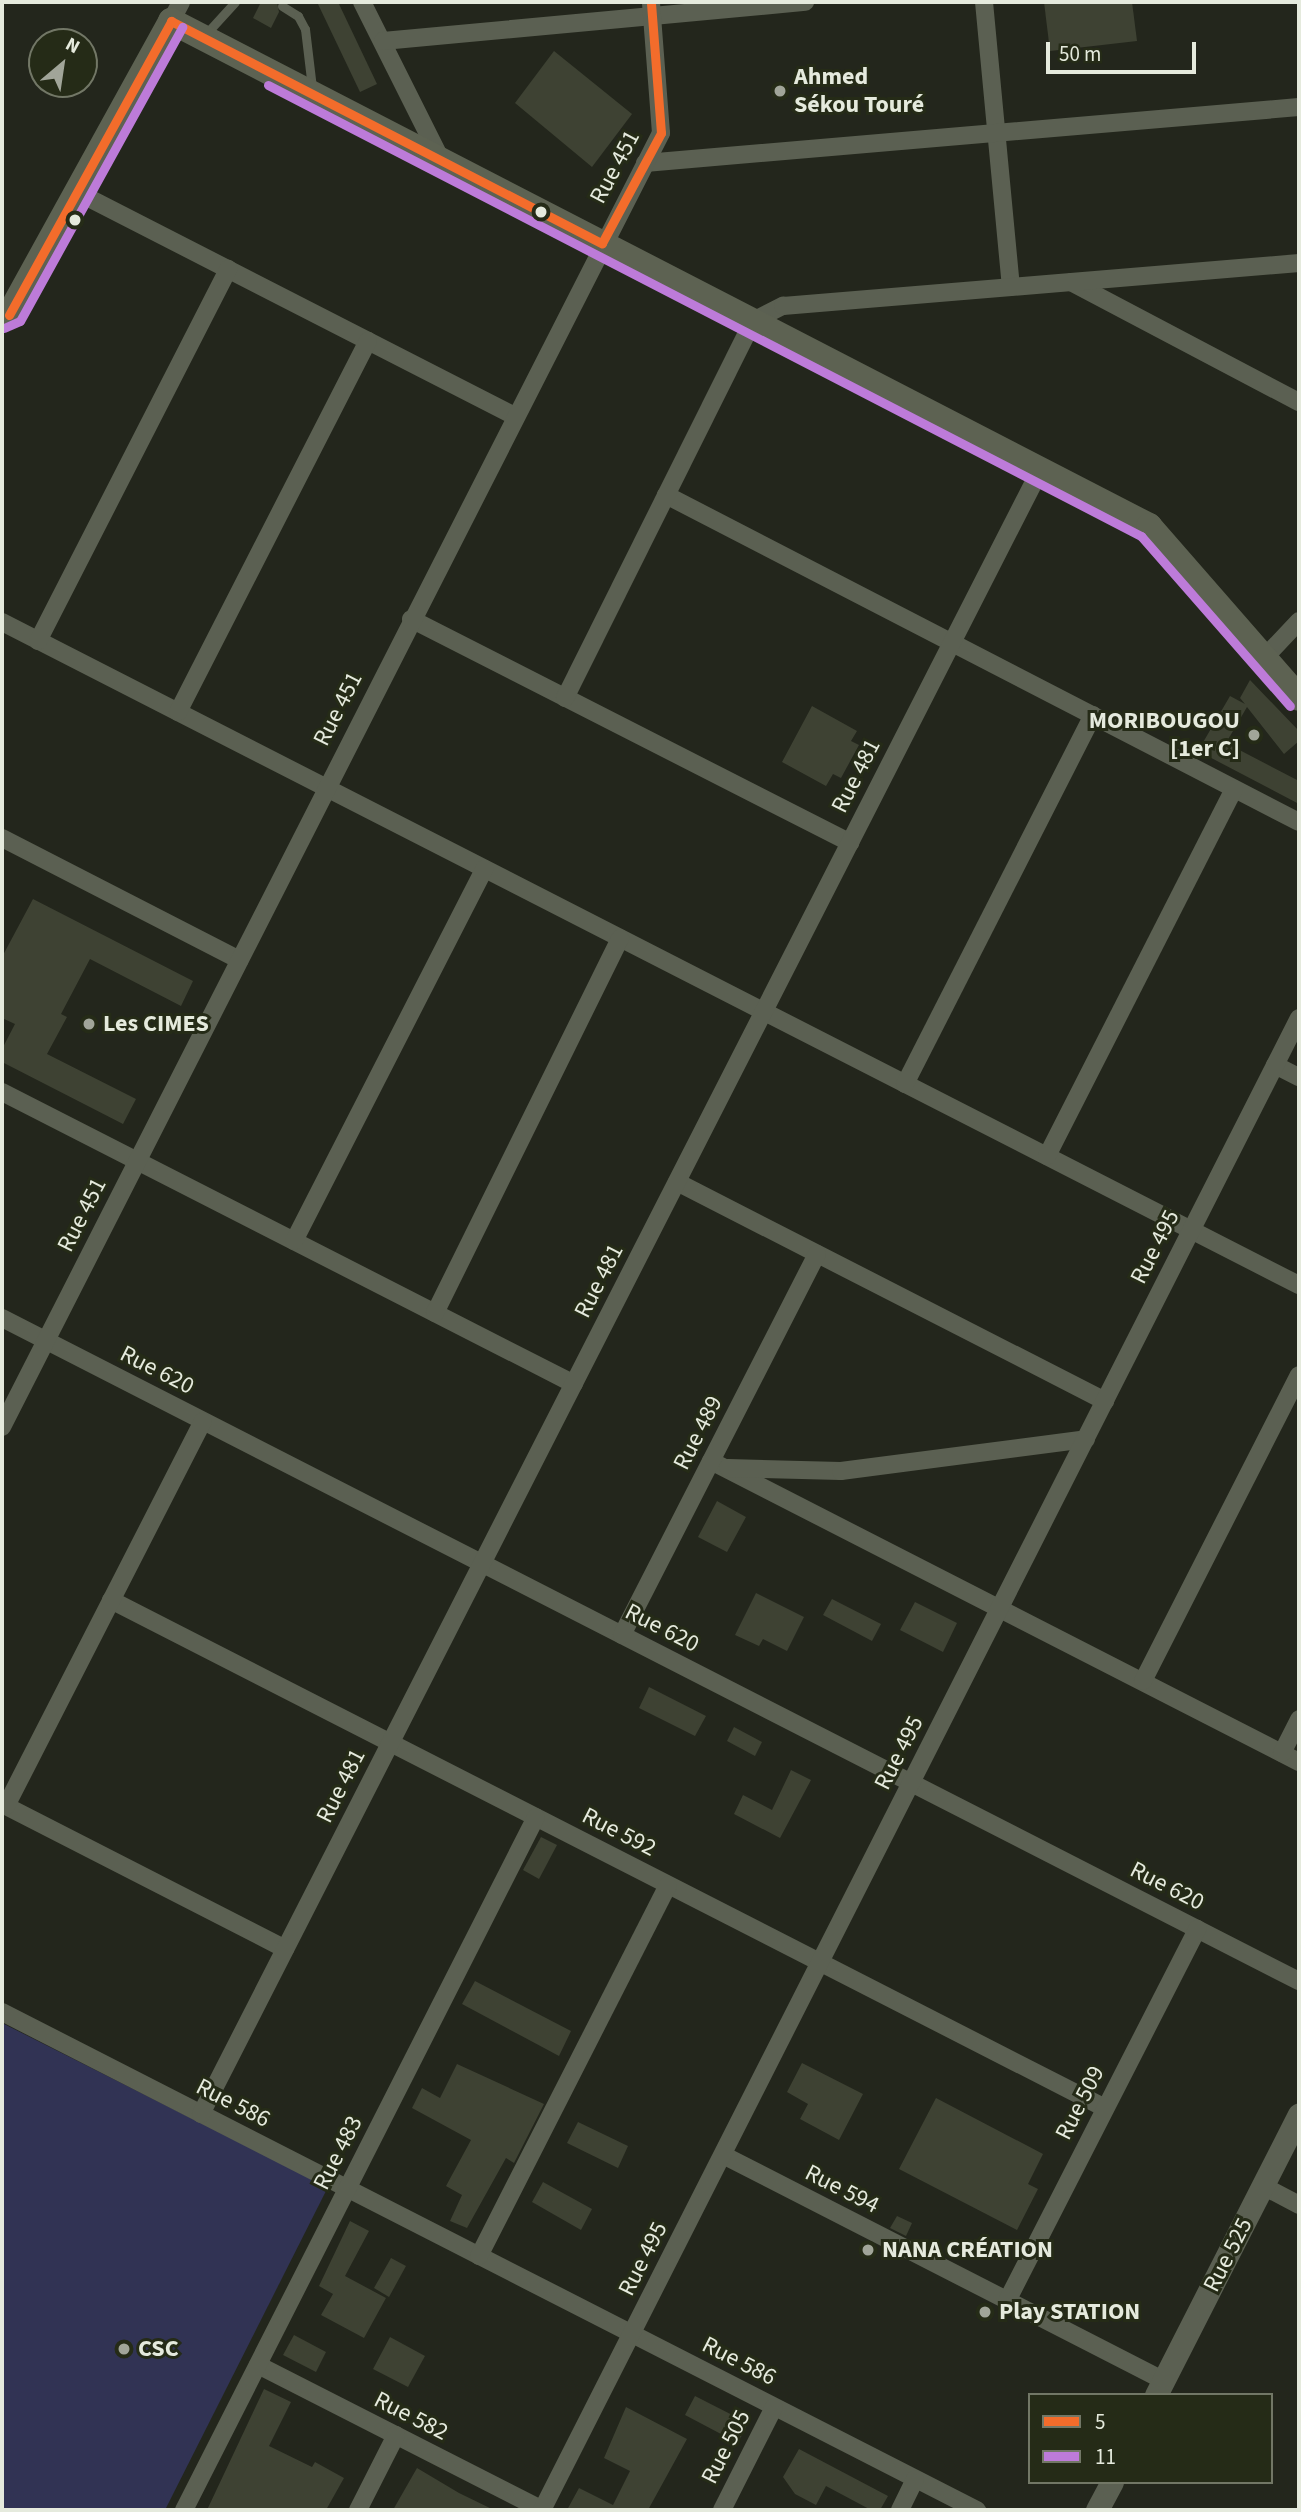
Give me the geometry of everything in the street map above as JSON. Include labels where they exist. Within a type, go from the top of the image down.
[{"type":"main road","points":[[4,320],[79,193],[176,11],[203,37],[1149,526],[1266,656],[1299,698]]},
{"type":"street","points":[[362,2],[440,160]]},
{"type":"street","points":[[383,41],[651,9],[806,2]]},
{"type":"street","points":[[984,2],[1011,287]]},
{"type":"street","name":"Rue 451","points":[[2,1427],[602,243],[661,133],[651,9]]},
{"type":"street","points":[[645,163],[1299,107]]},
{"type":"street","points":[[79,193],[514,416]]},
{"type":"street","points":[[565,698],[753,321],[783,306],[1299,263]]},
{"type":"street","points":[[38,641],[228,269]]},
{"type":"street","points":[[1071,282],[1299,402]]},
{"type":"street","points":[[178,712],[368,341]]},
{"type":"street","name":"Rue 481","points":[[201,2114],[1040,470]]},
{"type":"street","points":[[666,495],[1299,822]]},
{"type":"street","points":[[411,619],[850,843]]},
{"type":"street","points":[[1266,656],[1299,621]]},
{"type":"street","points":[[2,622],[1299,1285]]},
{"type":"street","points":[[905,1084],[1093,715]]},
{"type":"street","points":[[1047,1156],[1234,789]]},
{"type":"street","points":[[2,838],[239,960]]},
{"type":"street","points":[[294,1241],[484,869]]},
{"type":"street","points":[[435,1313],[620,938]]},
{"type":"street","name":"Rue 495","points":[[542,2510],[1299,1018]]},
{"type":"street","points":[[1275,1065],[1299,1077]]},
{"type":"street","points":[[2,1091],[574,1384]]},
{"type":"street","points":[[677,1182],[1105,1401]]},
{"type":"street","name":"Rue 489","points":[[622,1635],[718,1464],[817,1254]]},
{"type":"street","name":"Rue 620","points":[[2,1318],[1299,1981]]},
{"type":"street","points":[[1143,1681],[1299,1375]]},
{"type":"street","points":[[203,1420],[4,1805],[285,1949]]},
{"type":"street","points":[[718,1464],[841,1471],[1086,1439]]},
{"type":"street","points":[[718,1464],[1299,1762]]},
{"type":"street","name":"Rue 592","points":[[111,1600],[1105,2108]]},
{"type":"street","points":[[1282,1753],[1299,1719]]},
{"type":"street","name":"Rue 483","points":[[184,2510],[536,1817]]},
{"type":"street","points":[[479,2256],[668,1885]]},
{"type":"street","name":"Rue 509","points":[[1007,2301],[1197,1928]]},
{"type":"street","name":"Rue 586","points":[[2,2012],[976,2510]]},
{"type":"street","name":"Rue 525","points":[[1160,2388],[1299,2115]]},
{"type":"street","name":"Rue 594","points":[[723,2155],[1007,2301],[1160,2388]]},
{"type":"street","points":[[1263,2186],[1299,2205]]},
{"type":"street","name":"Rue 582","points":[[258,2365],[542,2510]]},
{"type":"street","name":"Rue 505","points":[[722,2510],[774,2407]]},
{"type":"street","points":[[358,2510],[396,2435]]},
{"type":"street","points":[[900,2510],[915,2479]]},
{"type":"street","points":[[1097,2510],[1111,2484]]},
{"type":"lane","points":[[203,37],[234,2]]},
{"type":"lane","points":[[282,6],[298,16],[305,29],[313,94]]},
{"type":"shaded area","name":"CSC","points":[[2,2023],[328,2187],[165,2510],[2,2510]]},
{"type":"building","points":[[261,2],[277,2],[279,12],[271,28],[253,18]]},
{"type":"building","points":[[317,2],[338,2],[377,84],[360,92]]},
{"type":"building","points":[[1044,2],[1132,2],[1137,41],[1050,51]]},
{"type":"building","points":[[554,51],[632,114],[592,167],[515,103]]},
{"type":"building","points":[[1250,680],[1299,731],[1299,741],[1284,754],[1247,707],[1226,743],[1299,781],[1299,804],[1198,751],[1230,696],[1245,704],[1240,698]]},
{"type":"building","points":[[812,706],[857,731],[851,741],[859,745],[841,778],[833,774],[826,786],[782,762]]},
{"type":"building","points":[[33,899],[193,981],[181,1006],[90,959],[61,1014],[67,1017],[47,1054],[136,1099],[123,1124],[2,1062],[2,1049],[15,1024],[2,1018],[2,957]]},
{"type":"building","points":[[717,1501],[746,1517],[727,1552],[698,1537]]},
{"type":"building","points":[[756,1593],[804,1617],[787,1651],[763,1639],[759,1646],[735,1635]]},
{"type":"building","points":[[832,1599],[881,1624],[872,1641],[823,1615]]},
{"type":"building","points":[[915,1602],[957,1623],[943,1652],[900,1630]]},
{"type":"building","points":[[649,1687],[706,1716],[695,1736],[639,1708]]},
{"type":"building","points":[[734,1727],[762,1742],[755,1756],[727,1741]]},
{"type":"building","points":[[791,1770],[811,1780],[780,1838],[734,1814],[743,1795],[772,1810]]},
{"type":"building","points":[[541,1837],[557,1845],[539,1879],[523,1870]]},
{"type":"building","points":[[475,1981],[571,2031],[559,2056],[462,2004]]},
{"type":"building","points":[[802,2063],[863,2094],[839,2140],[800,2119],[808,2104],[787,2092]]},
{"type":"building","points":[[457,2064],[544,2104],[514,2163],[506,2158],[467,2228],[450,2221],[462,2195],[446,2186],[471,2140],[412,2108],[422,2088],[440,2098]]},
{"type":"building","points":[[936,2098],[1043,2154],[1028,2184],[1038,2189],[1017,2230],[899,2169]]},
{"type":"building","points":[[578,2122],[628,2146],[618,2168],[567,2143]]},
{"type":"building","points":[[543,2182],[592,2209],[581,2230],[532,2202]]},
{"type":"building","points":[[897,2216],[912,2223],[906,2236],[890,2228]]},
{"type":"building","points":[[350,2221],[369,2231],[345,2276],[386,2298],[364,2338],[321,2315],[333,2294],[319,2286]]},
{"type":"building","points":[[391,2258],[406,2266],[389,2297],[374,2288]]},
{"type":"building","points":[[294,2335],[326,2352],[316,2372],[283,2355]]},
{"type":"building","points":[[390,2337],[425,2356],[408,2387],[373,2369]]},
{"type":"building","points":[[264,2389],[291,2402],[269,2446],[312,2467],[315,2462],[344,2478],[326,2510],[207,2510]]},
{"type":"building","points":[[695,2396],[748,2423],[738,2443],[685,2415]]},
{"type":"building","points":[[626,2407],[687,2439],[648,2510],[567,2510],[579,2488],[613,2505],[630,2471],[604,2458]]},
{"type":"building","points":[[799,2449],[888,2496],[880,2510],[871,2510],[826,2486],[816,2505],[795,2494],[783,2477]]},
{"type":"building","points":[[417,2468],[459,2493],[494,2510],[393,2510]]},
{"type":"transit line","name":"5","points":[[602,243],[661,133],[651,2]]},
{"type":"transit line","name":"5","points":[[171,21],[602,243]]},
{"type":"transit line","name":"5","points":[[9,315],[171,21]]},
{"type":"transit line","name":"11","points":[[4,328],[20,321],[182,27]]},
{"type":"transit line","name":"11","points":[[268,85],[1141,536],[1290,706]]},
{"type":"place","name":"Ahmed Sékou Touré","points":[[780,91]]},
{"type":"place","name":"MORIBOUGOU [1er C]","points":[[1254,735]]},
{"type":"place","name":"Les CIMES","points":[[89,1024]]},
{"type":"place","name":"NANA CRÉATION","points":[[868,2250]]},
{"type":"place","name":"Play STATION","points":[[985,2312]]},
{"type":"place","name":"CSC","points":[[124,2349]]}]
